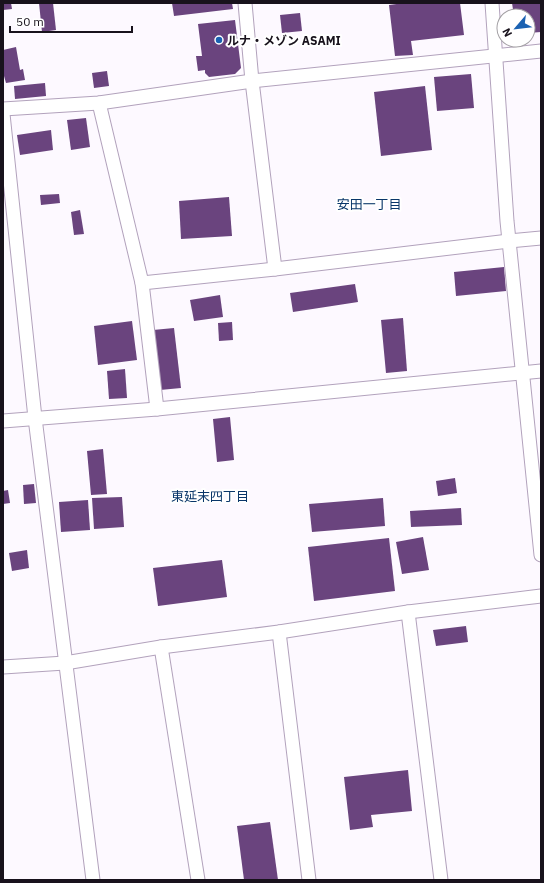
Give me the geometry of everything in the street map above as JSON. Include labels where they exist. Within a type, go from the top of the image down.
[{"type":"street","points":[[245,3],[252,81],[275,269]]},
{"type":"street","points":[[492,3],[509,241],[524,374],[541,555]]},
{"type":"street","points":[[3,109],[100,103],[252,81],[541,51]]},
{"type":"street","points":[[100,103],[142,283],[157,409]]},
{"type":"street","points":[[3,114],[35,418],[92,880]]},
{"type":"street","points":[[142,283],[541,238]]},
{"type":"street","points":[[3,421],[157,409],[524,374],[541,371]]},
{"type":"street","points":[[3,667],[65,663],[161,647],[279,632],[408,612],[541,596]]},
{"type":"street","points":[[408,612],[441,880]]},
{"type":"street","points":[[279,632],[309,880]]},
{"type":"street","points":[[161,647],[198,880]]},
{"type":"building","points":[[3,3],[11,3],[12,9],[3,10]]},
{"type":"building","points":[[39,3],[53,3],[56,30],[42,32]]},
{"type":"building","points":[[172,3],[232,3],[233,9],[174,16]]},
{"type":"building","points":[[404,3],[460,3],[464,35],[411,41],[413,55],[395,56],[389,5]]},
{"type":"building","points":[[512,3],[541,3],[541,32],[536,32],[536,8],[513,8]]},
{"type":"building","points":[[300,13],[302,31],[282,33],[280,15]]},
{"type":"building","name":"ルナ・メゾン ASAMI","points":[[235,20],[241,68],[235,74],[209,77],[205,73],[205,70],[198,71],[196,56],[202,56],[198,24]]},
{"type":"building","points":[[16,47],[20,70],[23,69],[25,80],[6,83],[3,76],[3,50]]},
{"type":"building","points":[[107,71],[109,86],[94,88],[92,73]]},
{"type":"building","points":[[471,74],[474,108],[437,111],[434,77]]},
{"type":"building","points":[[45,83],[46,96],[15,99],[14,86]]},
{"type":"building","points":[[425,86],[432,150],[381,156],[374,92]]},
{"type":"building","points":[[86,118],[90,147],[71,150],[67,120]]},
{"type":"building","points":[[51,130],[53,150],[20,155],[17,135]]},
{"type":"building","points":[[59,194],[60,203],[41,205],[40,195]]},
{"type":"building","points":[[229,197],[232,236],[181,239],[179,201]]},
{"type":"building","points":[[80,210],[84,234],[74,235],[71,212]]},
{"type":"building","points":[[504,267],[506,291],[456,296],[454,272]]},
{"type":"building","points":[[355,284],[358,302],[293,312],[290,293]]},
{"type":"building","points":[[220,295],[223,317],[194,321],[190,300]]},
{"type":"building","points":[[403,318],[407,371],[386,373],[381,320]]},
{"type":"building","points":[[132,321],[137,360],[98,365],[94,326]]},
{"type":"building","points":[[232,322],[233,340],[219,341],[218,323]]},
{"type":"building","points":[[174,328],[181,388],[160,390],[153,330]]},
{"type":"building","points":[[125,369],[127,398],[109,399],[107,371]]},
{"type":"building","points":[[230,417],[234,460],[217,462],[213,419]]},
{"type":"building","points":[[103,449],[107,494],[91,495],[87,451]]},
{"type":"building","points":[[455,478],[457,493],[438,496],[436,481]]},
{"type":"building","points":[[34,484],[36,503],[24,504],[23,485]]},
{"type":"building","points":[[8,490],[10,503],[3,504],[3,491]]},
{"type":"building","points":[[122,497],[124,527],[94,529],[92,498]]},
{"type":"building","points":[[383,498],[385,526],[312,532],[309,504]]},
{"type":"building","points":[[88,500],[90,530],[61,532],[59,502]]},
{"type":"building","points":[[461,508],[462,525],[411,527],[410,511]]},
{"type":"building","points":[[423,537],[429,570],[402,574],[396,542]]},
{"type":"building","points":[[389,538],[395,591],[314,601],[308,547]]},
{"type":"building","points":[[27,550],[29,568],[12,571],[9,553]]},
{"type":"building","points":[[222,560],[227,597],[158,606],[153,568]]},
{"type":"building","points":[[466,626],[468,642],[436,646],[433,630]]},
{"type":"building","points":[[408,770],[412,811],[371,815],[373,827],[350,830],[344,777]]},
{"type":"building","points":[[270,822],[278,880],[244,880],[237,826]]},
{"type":"place","name":"ルナ・メゾン ASAMI","points":[[219,40]]},
{"type":"district","name":"安田一丁目","points":[[369,204]]},
{"type":"district","name":"東延末四丁目","points":[[210,496]]}]
